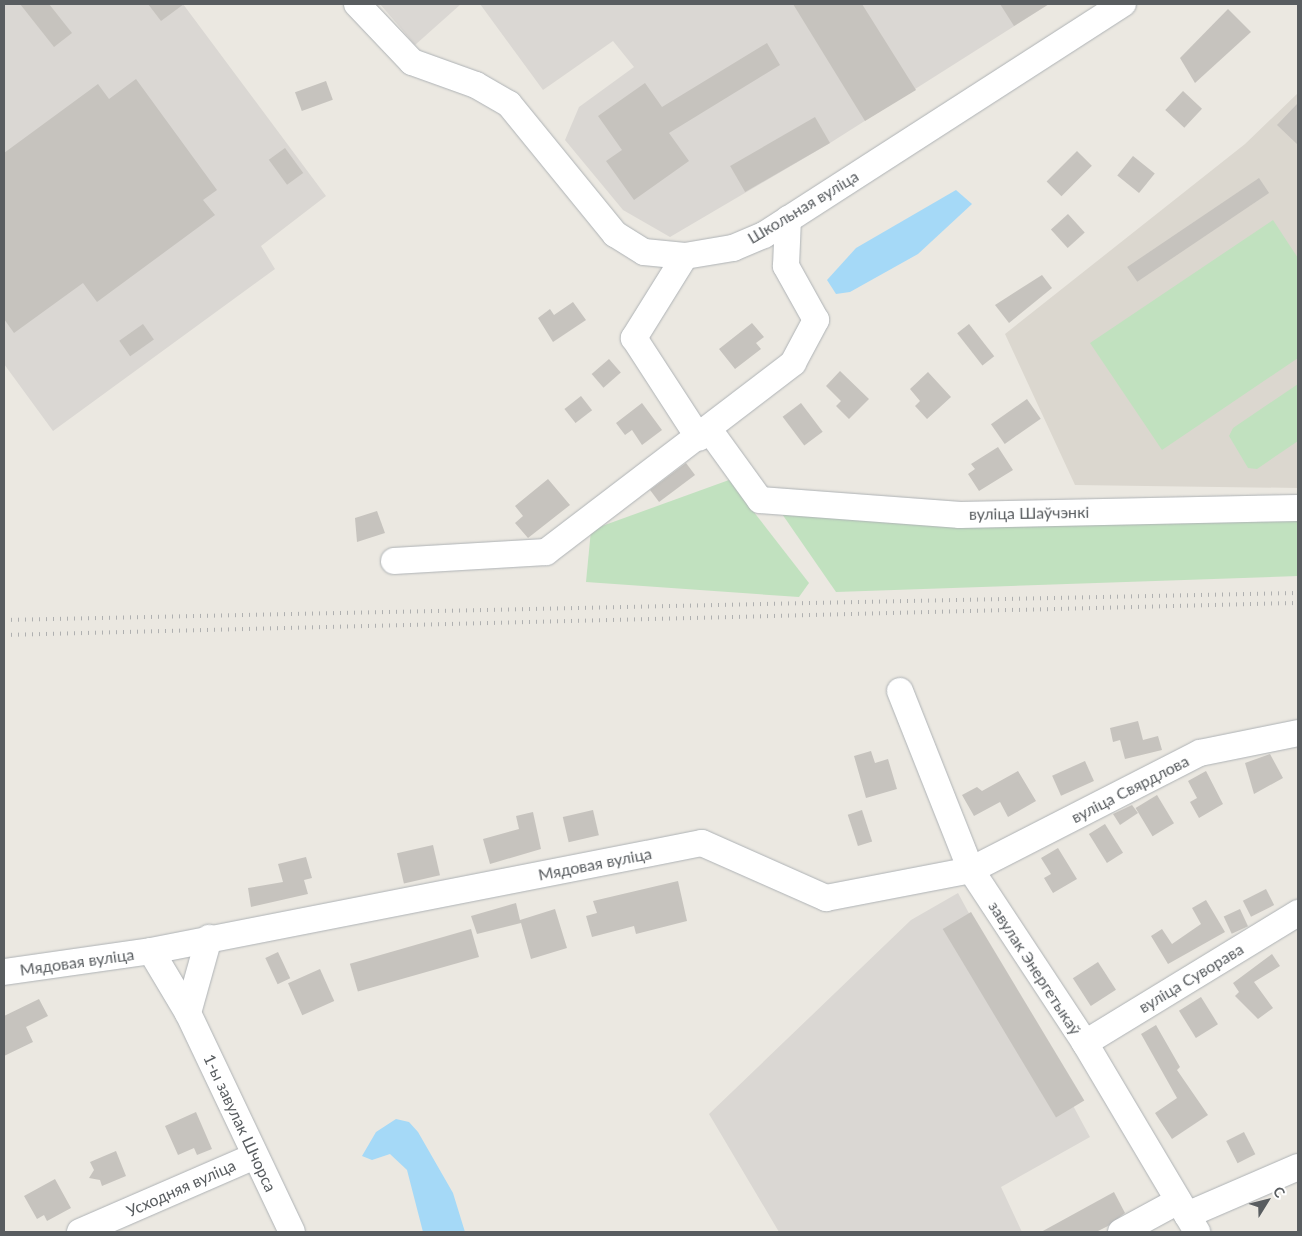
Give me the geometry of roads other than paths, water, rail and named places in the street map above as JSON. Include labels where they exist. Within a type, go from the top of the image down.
[{"type":"street","name":"Школьная вуліца","points":[[357,4],[412,62],[476,86],[509,104],[615,234],[644,252],[685,256],[733,248],[788,219],[1123,4]]},
{"type":"street","points":[[394,561],[546,552],[704,434],[792,363],[816,320],[786,266],[788,219]]},
{"type":"street","points":[[685,256],[634,338],[704,434]]},
{"type":"street","name":"вуліца Шаўчэнкі","points":[[704,434],[760,500],[960,515],[1298,508]]},
{"type":"street","name":"завулак Энергетыкаў","points":[[900,691],[971,870],[1085,1043],[1187,1216]]},
{"type":"street","name":"вуліца Свярдлова","points":[[971,870],[1200,753],[1298,733]]},
{"type":"street","name":"Мядовая вуліца","points":[[4,972],[151,952],[209,938],[702,843],[826,898],[971,870]]},
{"type":"street","name":"вуліца Суворава","points":[[1085,1043],[1298,913]]},
{"type":"street","points":[[188,1013],[209,938]]},
{"type":"street","name":"1-ы завулак Шчорса","points":[[151,952],[188,1013],[292,1232]]},
{"type":"street","name":"Усходняя вуліца","points":[[80,1232],[255,1156]]},
{"type":"street","points":[[1121,1232],[1187,1216],[1298,1167]]},
{"type":"water","points":[[956,190],[972,204],[918,254],[850,292],[836,294],[827,280],[856,248]]},
{"type":"water","points":[[396,1119],[409,1122],[418,1132],[453,1193],[465,1232],[423,1232],[407,1170],[390,1154],[372,1160],[362,1156],[376,1132]]},
{"type":"railway","points":[[4,620],[1298,593]]},
{"type":"railway","points":[[4,635],[1298,603]]}]
